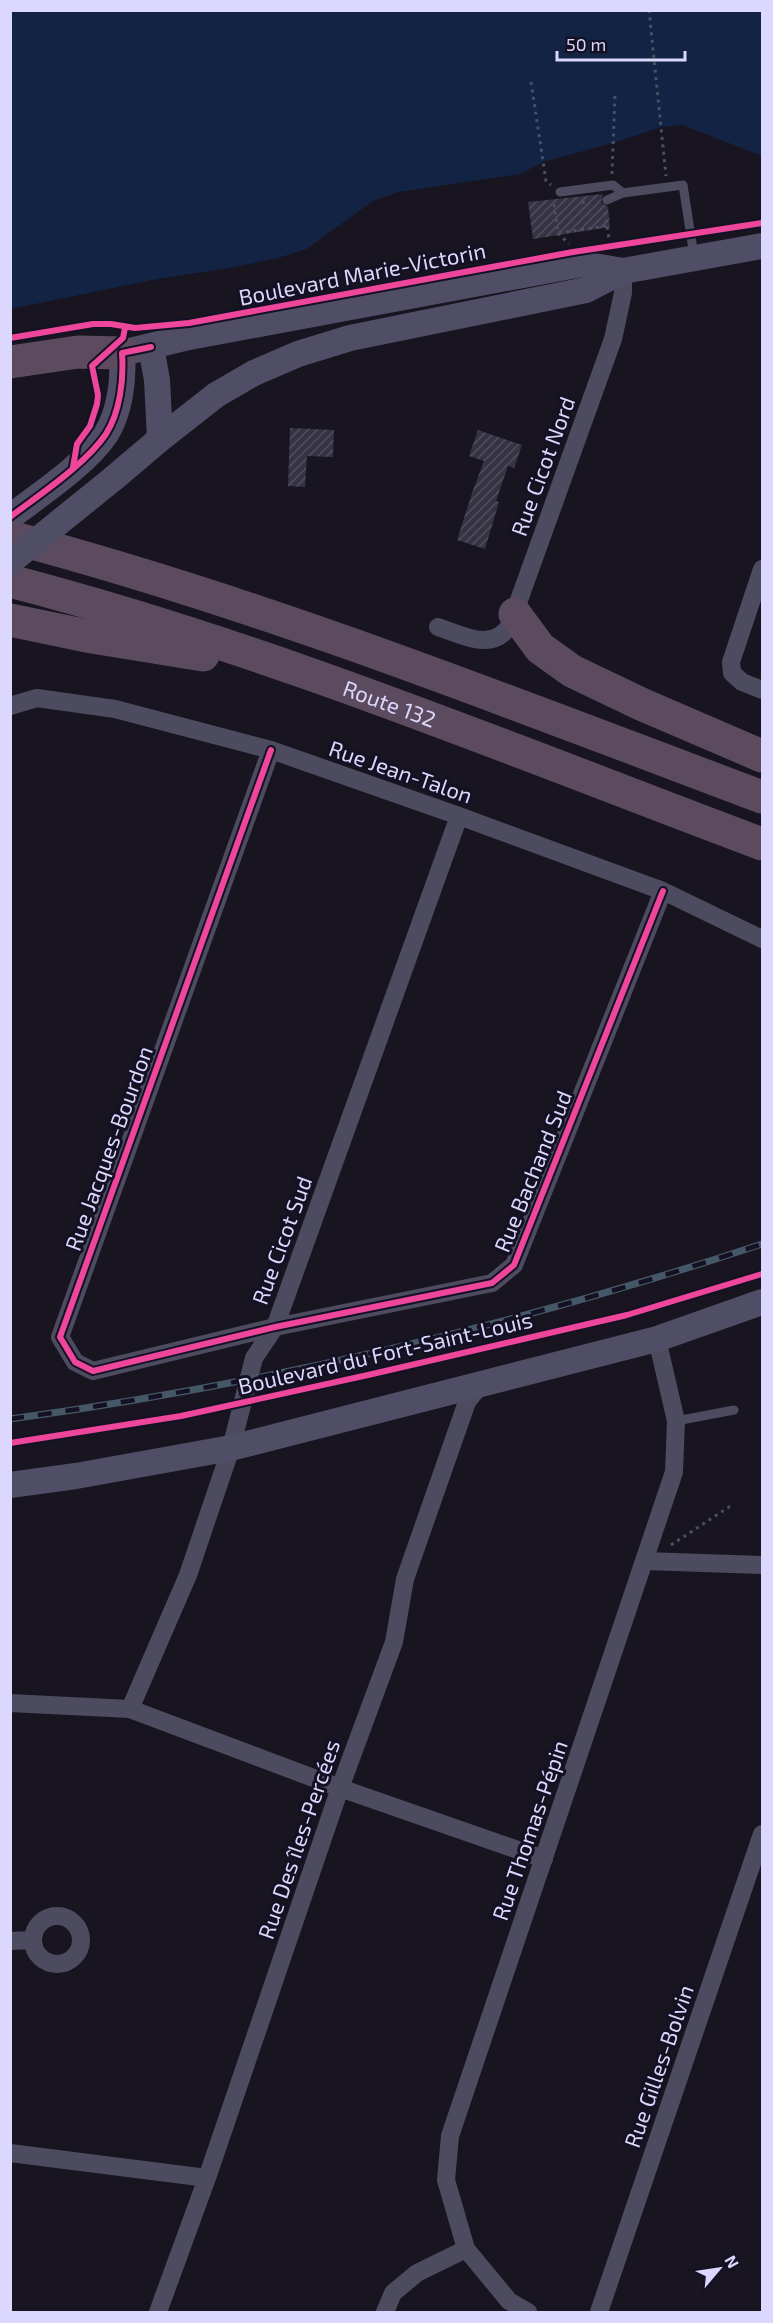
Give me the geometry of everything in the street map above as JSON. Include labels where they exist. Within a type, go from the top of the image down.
[{"type":"highway","points":[[10,362],[78,352],[137,350]]},
{"type":"highway","name":"Route 132","points":[[10,537],[151,576],[279,617],[762,797]]},
{"type":"highway","name":"Route 132","points":[[10,581],[154,622],[303,671],[762,844]]},
{"type":"highway","points":[[515,614],[540,648],[572,671],[641,704],[762,756]]},
{"type":"highway","points":[[10,620],[92,637],[303,671]]},
{"type":"street","name":"Boulevard Marie-Victorin","points":[[10,562],[196,409],[232,384],[273,364],[298,354],[360,336],[586,290],[623,271],[762,246]]},
{"type":"street","name":"Boulevard Marie-Victorin","points":[[137,350],[184,338],[582,264],[623,271]]},
{"type":"street","name":"Rue Cicot Nord","points":[[438,627],[477,640],[492,640],[507,630],[515,614],[613,339],[623,292],[623,271]]},
{"type":"street","points":[[137,350],[157,380],[160,439]]},
{"type":"street","points":[[10,517],[97,445],[109,428],[122,381],[137,350]]},
{"type":"street","points":[[762,569],[731,662],[732,672],[742,682],[762,690]]},
{"type":"street","name":"Rue Jean-Talon","points":[[10,706],[37,698],[116,709],[271,750],[663,891],[762,939]]},
{"type":"street","name":"Rue Jacques-Bourdon","points":[[271,750],[60,1337],[75,1362],[93,1371],[274,1327]]},
{"type":"street","name":"Rue Cicot Sud","points":[[130,1709],[188,1575],[231,1448],[254,1358],[274,1327],[459,816]]},
{"type":"street","name":"Rue Bachand Sud","points":[[274,1327],[492,1283],[514,1265],[663,891]]},
{"type":"street","points":[[10,1485],[76,1476],[231,1448],[657,1339],[762,1302]]},
{"type":"street","name":"Rue Thomas-Pépin","points":[[528,2313],[509,2301],[466,2249],[446,2180],[450,2136],[674,1472],[676,1421],[657,1339]]},
{"type":"street","name":"Rue Des îles-Percées","points":[[158,2313],[207,2178],[340,1788],[394,1642],[405,1579],[467,1402],[483,1382]]},
{"type":"street","points":[[645,1561],[762,1565]]},
{"type":"street","points":[[10,1703],[130,1709],[340,1788],[544,1859]]},
{"type":"street","name":"Rue Gilles-Bolvin","points":[[599,2313],[762,1834]]},
{"type":"street","points":[[10,1941],[33,1940]]},
{"type":"street","points":[[10,2153],[207,2178]]},
{"type":"street","points":[[385,2313],[393,2293],[417,2273],[466,2249]]},
{"type":"lane","points":[[557,198],[613,185],[623,193]]},
{"type":"lane","points":[[606,203],[623,193],[683,185],[694,258]]},
{"type":"lane","points":[[676,1421],[734,1410]]},
{"type":"path","points":[[649,10],[668,187]]},
{"type":"path","points":[[531,82],[546,181]]},
{"type":"path","points":[[612,170],[615,95]]},
{"type":"path","points":[[563,202],[557,198],[554,217],[558,233],[572,248]]},
{"type":"path","points":[[573,201],[593,198]]},
{"type":"path","points":[[582,200],[584,209]]},
{"type":"path","points":[[606,203],[610,246]]},
{"type":"path","points":[[558,233],[607,226]]},
{"type":"path","points":[[600,248],[618,245]]},
{"type":"path","points":[[645,1561],[732,1505]]},
{"type":"water","points":[[10,11],[762,11],[762,156],[682,125],[661,127],[543,162],[520,174],[398,192],[373,201],[307,249],[278,258],[157,279],[11,309]]},
{"type":"building","points":[[603,194],[601,202],[608,207],[610,227],[533,239],[528,202]]},
{"type":"building","points":[[290,428],[334,430],[333,457],[307,456],[305,487],[288,486]]},
{"type":"building","points":[[478,430],[522,445],[514,468],[508,466],[496,501],[499,502],[485,549],[457,540],[484,461],[469,456]]},
{"type":"railway","points":[[10,1419],[201,1388],[390,1349],[578,1301],[762,1244]]},
{"type":"cycle path","points":[[10,338],[93,324],[135,328],[189,323],[573,252],[762,223]]},
{"type":"cycle path","points":[[73,467],[77,444],[90,426],[97,404],[98,395],[92,366],[123,338],[125,328]]},
{"type":"cycle path","points":[[10,517],[61,479],[87,457],[97,445],[111,425],[118,406],[122,384],[122,353],[151,347]]},
{"type":"cycle path","points":[[271,750],[60,1337],[75,1362],[93,1371],[275,1327],[492,1283],[514,1265],[663,891]]},
{"type":"cycle path","name":"Boulevard du Fort-Saint-Louis","points":[[10,1443],[181,1416],[368,1375],[627,1315],[762,1274]]}]
